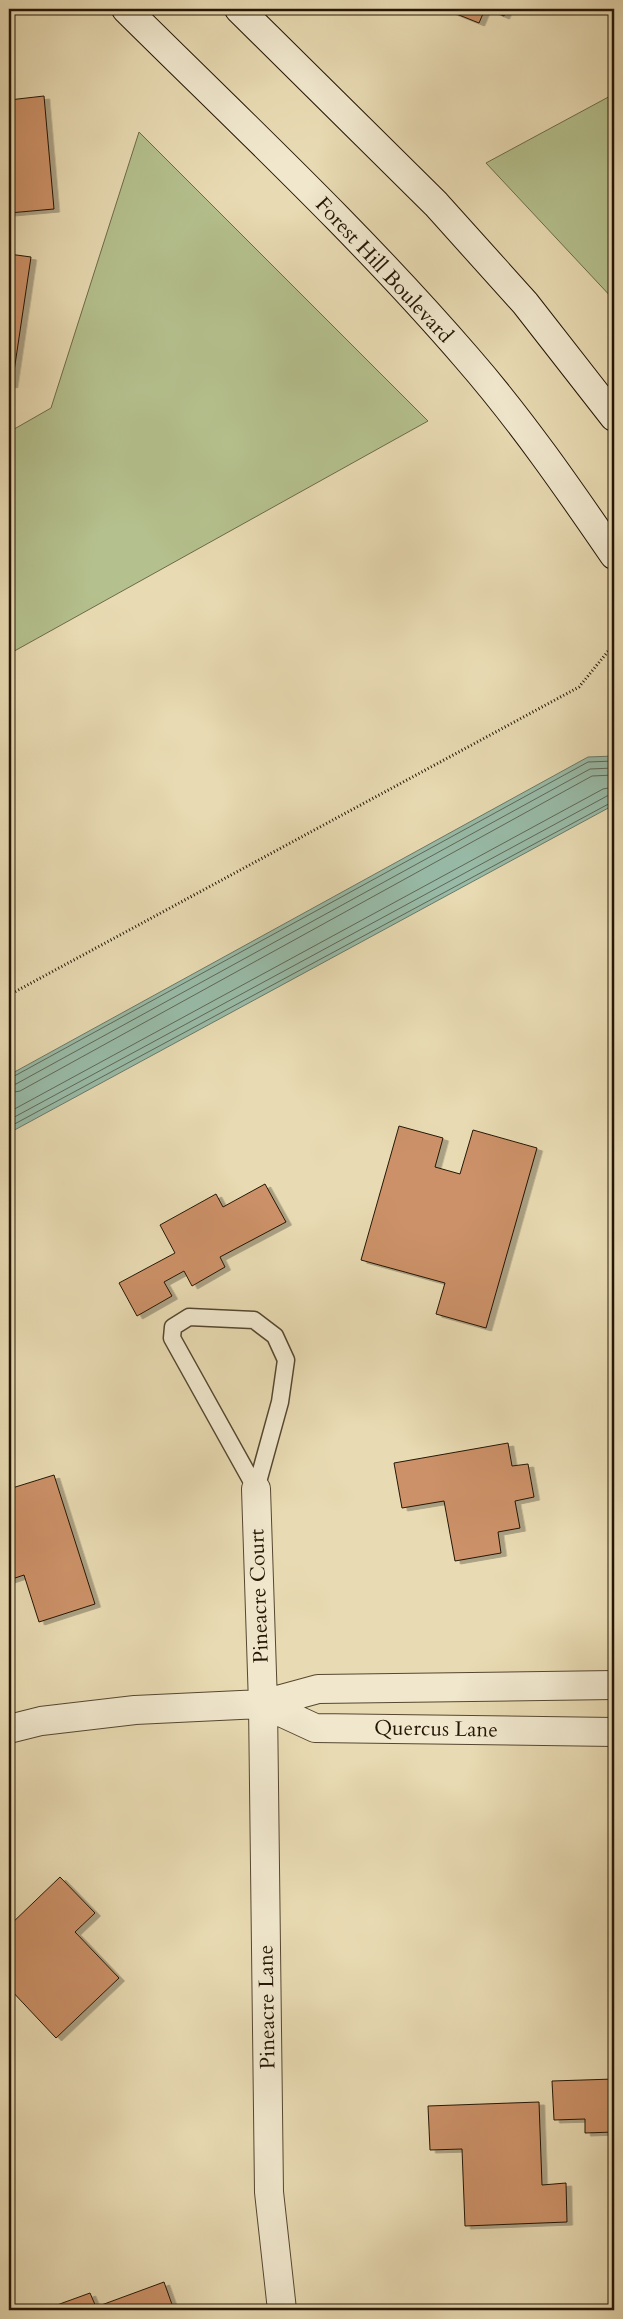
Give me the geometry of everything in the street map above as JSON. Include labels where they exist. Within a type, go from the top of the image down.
[{"type":"street","name":"Forest Hill Boulevard","points":[[126,9],[379,260],[468,359],[551,464],[614,555]]},
{"type":"street","points":[[240,9],[436,204],[525,303],[614,417]]},
{"type":"street","name":"Pineacre Court","points":[[256,1489],[263,1704]]},
{"type":"street","name":"Quercus Lane","points":[[9,1729],[41,1721],[135,1710],[263,1704],[318,1689],[614,1685]]},
{"type":"street","name":"Quercus Lane","points":[[263,1704],[315,1728],[614,1732]]},
{"type":"street","name":"Pineacre Lane","points":[[263,1704],[269,2192],[282,2310]]},
{"type":"lane","points":[[189,1317],[254,1320],[275,1336],[286,1360],[280,1402],[256,1489],[172,1338],[173,1327],[189,1317]]},
{"type":"path","points":[[9,995],[579,686],[614,644]]},
{"type":"shaded area","points":[[614,94],[614,300],[486,163]]},
{"type":"shaded area","points":[[139,132],[428,421],[9,654],[9,432],[51,408]]},
{"type":"water","points":[[614,756],[614,802],[612,806],[9,1133],[9,1075],[588,757]]},
{"type":"building","points":[[444,9],[485,9],[479,23]]},
{"type":"building","points":[[487,9],[507,9],[504,16]]},
{"type":"building","points":[[44,96],[54,209],[9,213],[9,100]]},
{"type":"building","points":[[9,254],[31,257],[12,385],[9,384]]},
{"type":"building","points":[[399,1126],[443,1138],[435,1167],[460,1174],[473,1130],[537,1148],[486,1328],[436,1314],[445,1283],[361,1260]]},
{"type":"building","points":[[265,1184],[286,1222],[220,1257],[225,1267],[192,1286],[184,1271],[164,1282],[172,1296],[137,1316],[119,1283],[175,1253],[160,1225],[216,1194],[223,1207]]},
{"type":"building","points":[[508,1443],[512,1466],[528,1464],[534,1497],[515,1501],[520,1528],[498,1532],[501,1553],[455,1561],[444,1501],[402,1508],[394,1463]]},
{"type":"building","points":[[54,1475],[95,1604],[39,1622],[24,1575],[9,1580],[9,1489]]},
{"type":"building","points":[[60,1877],[95,1913],[75,1932],[119,1978],[56,2038],[9,1988],[9,1926]]},
{"type":"building","points":[[614,2079],[614,2132],[585,2133],[585,2119],[554,2120],[552,2081]]},
{"type":"building","points":[[539,2102],[542,2185],[566,2183],[567,2222],[465,2226],[462,2149],[430,2150],[428,2106]]},
{"type":"building","points":[[164,2282],[174,2310],[59,2310],[57,2305],[90,2293],[96,2307]]}]
